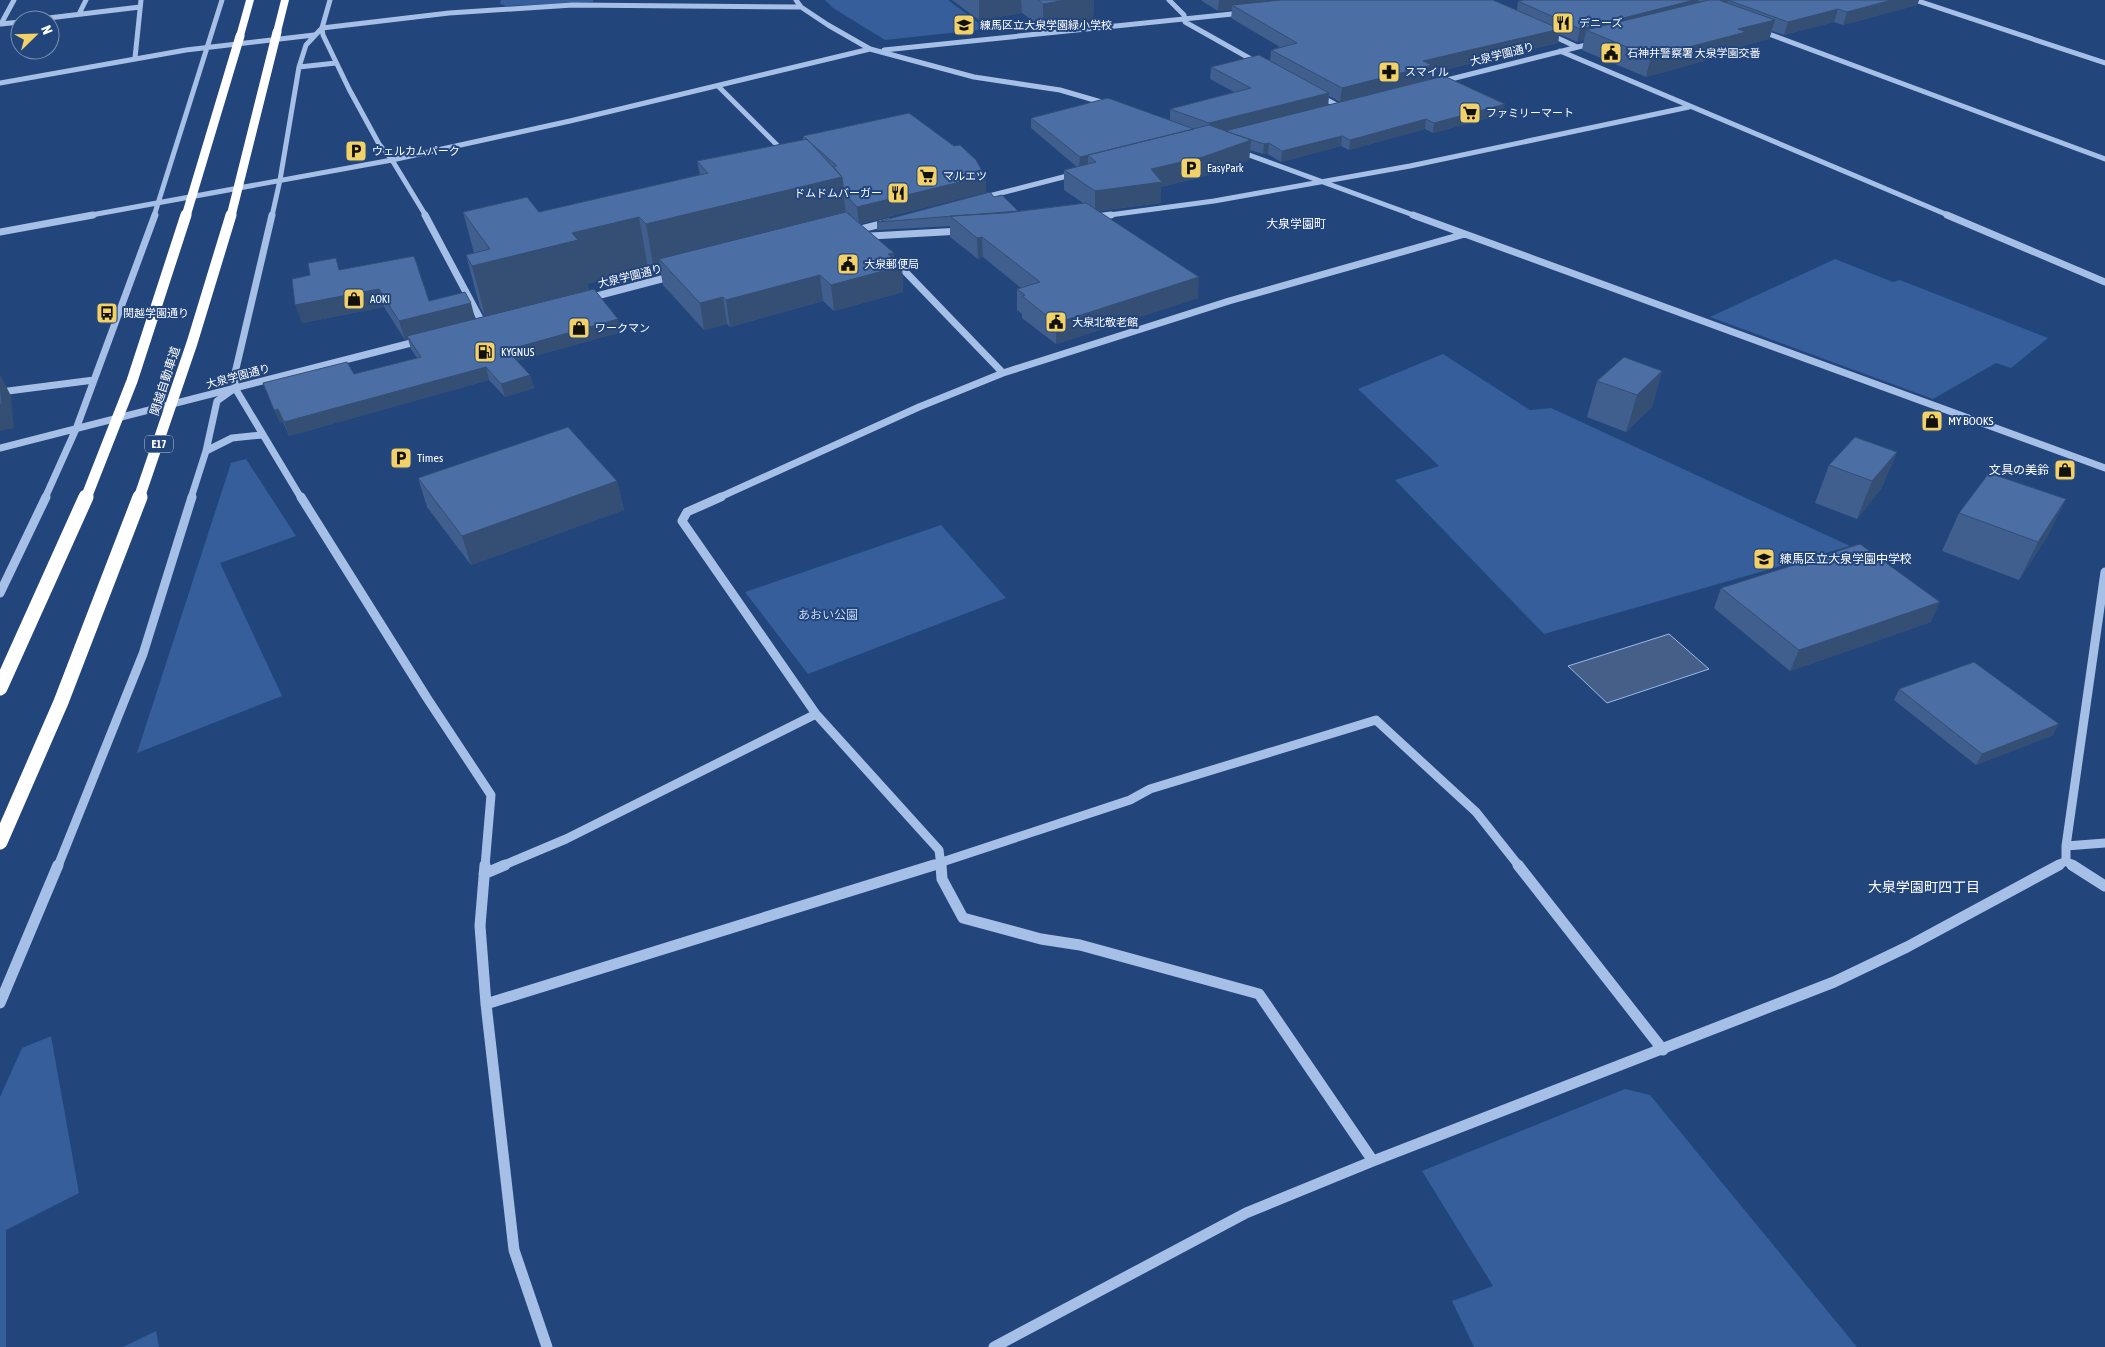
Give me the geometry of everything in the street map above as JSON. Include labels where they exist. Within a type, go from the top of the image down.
[{"type":"highway","points":[[0,688],[101,462],[148,337],[197,182],[250,0]]},
{"type":"highway","name":"関越自動車道","points":[[0,842],[98,611],[151,467],[216,268],[285,0]]},
{"type":"street","points":[[10,23],[1,24],[14,0]]},
{"type":"street","points":[[79,14],[86,0]]},
{"type":"street","points":[[136,58],[141,0]]},
{"type":"street","points":[[0,593],[76,429],[159,203],[222,0]]},
{"type":"street","points":[[330,0],[322,28],[323,35],[336,63],[379,144],[392,160],[443,246],[483,324]]},
{"type":"street","points":[[796,0],[802,7],[828,25],[870,49],[974,77],[1060,90],[1110,105]]},
{"type":"street","points":[[1169,0],[1184,15],[1185,22],[1262,65]]},
{"type":"street","points":[[1915,0],[2105,63]]},
{"type":"street","points":[[546,1347],[514,1250],[486,1004],[480,926],[491,795],[422,690],[262,435],[235,388],[235,372],[280,180],[299,67],[306,45],[322,28],[491,8],[573,5],[802,7]]},
{"type":"street","points":[[60,16],[140,7]]},
{"type":"street","points":[[881,51],[1245,13]]},
{"type":"street","points":[[1755,30],[2105,159]]},
{"type":"street","points":[[1544,32],[1577,47]]},
{"type":"street","points":[[0,83],[136,58],[314,35]]},
{"type":"street","name":"大泉学園通り","points":[[1436,83],[1604,40]]},
{"type":"street","points":[[0,232],[392,160],[570,121],[870,49]]},
{"type":"street","points":[[1559,51],[2105,282]]},
{"type":"street","points":[[299,67],[336,63]]},
{"type":"street","points":[[718,86],[793,160]]},
{"type":"street","points":[[1314,93],[1340,107]]},
{"type":"street","points":[[1330,109],[1347,105]]},
{"type":"street","points":[[1085,218],[1214,201],[1410,166],[1690,107]]},
{"type":"street","points":[[1234,150],[2105,468]]},
{"type":"street","points":[[970,201],[1084,172]]},
{"type":"street","points":[[849,232],[893,221]]},
{"type":"street","points":[[851,223],[874,239],[968,230]]},
{"type":"street","points":[[1373,1161],[1259,994],[1080,945],[1041,939],[962,918],[942,879],[939,850],[816,714],[682,521],[688,512],[919,407],[1003,373],[1228,301],[1465,234]]},
{"type":"street","points":[[889,255],[1003,373]]},
{"type":"street","name":"大泉学園通り","points":[[580,300],[676,275]]},
{"type":"street","points":[[474,327],[493,322]]},
{"type":"street","name":"大泉学園通り","points":[[0,448],[427,339]]},
{"type":"street","points":[[0,392],[94,380]]},
{"type":"street","points":[[0,1003],[70,837],[143,654],[206,451],[218,401],[235,388]]},
{"type":"street","points":[[206,451],[232,438],[262,435]]},
{"type":"street","points":[[2066,861],[2066,846],[2105,572]]},
{"type":"street","points":[[484,874],[566,839],[816,714]]},
{"type":"street","points":[[486,1004],[940,863],[1130,800],[1150,789],[1376,720],[1476,812],[1664,1050]]},
{"type":"street","points":[[2066,846],[2105,843]]},
{"type":"street","points":[[2066,861],[2105,886]]},
{"type":"street","points":[[994,1347],[1246,1213],[1373,1161],[1664,1050],[1834,982],[1907,947],[2066,861]]},
{"type":"green space","points":[[501,0],[593,0],[593,2],[506,6],[500,4]]},
{"type":"green space","points":[[825,0],[948,0],[987,29],[885,40],[833,8]]},
{"type":"green space","points":[[1835,259],[1893,282],[1900,280],[2048,338],[2011,368],[1996,363],[1933,399],[1710,317]]},
{"type":"green space","points":[[1443,354],[1530,410],[1551,408],[1850,546],[1544,634],[1395,480],[1439,466],[1358,389]]},
{"type":"green space","points":[[246,459],[296,536],[220,563],[282,696],[137,753],[231,463]]},
{"type":"green space","name":"あおい公園","points":[[941,525],[1006,598],[808,674],[745,592]]},
{"type":"green space","points":[[51,1036],[79,1193],[6,1230],[6,1347],[0,1347],[0,1097],[22,1048]]},
{"type":"green space","points":[[1625,1089],[1650,1095],[1857,1347],[1474,1347],[1452,1301],[1493,1286],[1422,1171]]},
{"type":"green space","points":[[156,1331],[159,1347],[123,1347]]},
{"type":"shaded area","points":[[1669,634],[1709,669],[1607,703],[1568,666]]},
{"type":"building","points":[[1038,0],[1066,0],[1043,4]]},
{"type":"building","points":[[1281,0],[1493,0],[1560,29],[1423,61],[1432,65],[1342,88],[1271,50],[1297,43],[1232,5]]},
{"type":"building","points":[[1694,0],[1580,29],[1518,1]]},
{"type":"building","points":[[1709,0],[1719,0],[1775,20],[1738,29],[1746,32],[1651,57],[1586,30]]},
{"type":"building","points":[[1728,0],[1892,0],[1847,12],[1838,9],[1788,22]]},
{"type":"building","points":[[1259,55],[1329,93],[1209,123],[1170,109],[1251,88],[1211,67]]},
{"type":"building","points":[[1444,76],[1505,104],[1434,123],[1426,119],[1350,140],[1342,136],[1282,151],[1269,143],[1264,144],[1225,131]]},
{"type":"building","points":[[1108,98],[1194,129],[1080,157],[1031,118]]},
{"type":"building","points":[[909,113],[954,146],[960,145],[976,160],[985,176],[857,207],[844,193],[842,177],[833,166],[837,166],[803,136]]},
{"type":"building","points":[[1209,125],[1251,140],[1203,157],[1151,169],[1162,182],[1095,191],[1064,170],[1096,162],[1088,155]]},
{"type":"building","points":[[807,139],[842,177],[646,224],[639,217],[572,233],[578,240],[472,266],[466,255],[490,249],[463,212],[527,197],[539,212],[708,173],[697,161]]},
{"type":"building","points":[[990,192],[994,197],[1002,195],[1018,211],[877,222]]},
{"type":"building","points":[[1086,203],[1199,277],[1056,323],[1022,296],[1025,295],[1017,289],[1040,282],[982,237],[977,238],[950,216],[1006,213]]},
{"type":"building","points":[[846,212],[894,253],[888,254],[902,266],[831,285],[820,275],[726,300],[723,297],[700,303],[659,259]]},
{"type":"building","points":[[414,256],[429,301],[465,292],[471,303],[399,321],[379,289],[295,305],[292,279],[310,275],[308,263],[336,258],[339,270]]},
{"type":"building","points":[[594,289],[618,319],[507,350],[530,375],[501,384],[486,367],[284,422],[278,409],[274,410],[263,383],[347,362],[354,374],[421,357],[407,336]]},
{"type":"building","points":[[1624,357],[1662,371],[1637,395],[1597,381]]},
{"type":"building","points":[[0,380],[2,404],[0,404]]},
{"type":"building","points":[[568,427],[617,481],[462,536],[418,478]]},
{"type":"building","points":[[1855,437],[1897,452],[1872,481],[1829,465]]},
{"type":"building","points":[[1989,473],[2066,499],[2038,542],[1959,513]]},
{"type":"building","points":[[1860,544],[1940,602],[1799,650],[1721,588]]},
{"type":"building","points":[[1974,662],[2059,724],[1982,754],[1899,689]]},
{"type":"place","name":"デニーズ","points":[[1563,23]]},
{"type":"place","name":"練馬区立大泉学園緑小学校","points":[[964,25]]},
{"type":"place","name":"石神井警察署 大泉学園交番","points":[[1611,53]]},
{"type":"place","name":"スマイル","points":[[1389,72]]},
{"type":"place","name":"ファミリーマート","points":[[1470,113]]},
{"type":"place","name":"ウェルカムパーク","points":[[356,151]]},
{"type":"place","name":"EasyPark","points":[[1191,168]]},
{"type":"place","name":"マルエツ","points":[[927,176]]},
{"type":"place","name":"ドムドムバーガー","points":[[898,193]]},
{"type":"place","name":"大泉郵便局","points":[[848,264]]},
{"type":"place","name":"AOKI","points":[[354,299]]},
{"type":"place","name":"関越学園通り","points":[[107,313]]},
{"type":"place","name":"大泉北敬老館","points":[[1056,322]]},
{"type":"place","name":"ワークマン","points":[[579,328]]},
{"type":"place","name":"KYGNUS","points":[[485,352]]},
{"type":"place","name":"MY BOOKS","points":[[1932,421]]},
{"type":"place","name":"Times","points":[[401,458]]},
{"type":"place","name":"文具の美鈴","points":[[2065,470]]},
{"type":"place","name":"練馬区立大泉学園中学校","points":[[1764,559]]},
{"type":"district","name":"大泉学園町","points":[[1296,224]]},
{"type":"district","name":"大泉学園町四丁目","points":[[1924,887]]}]
